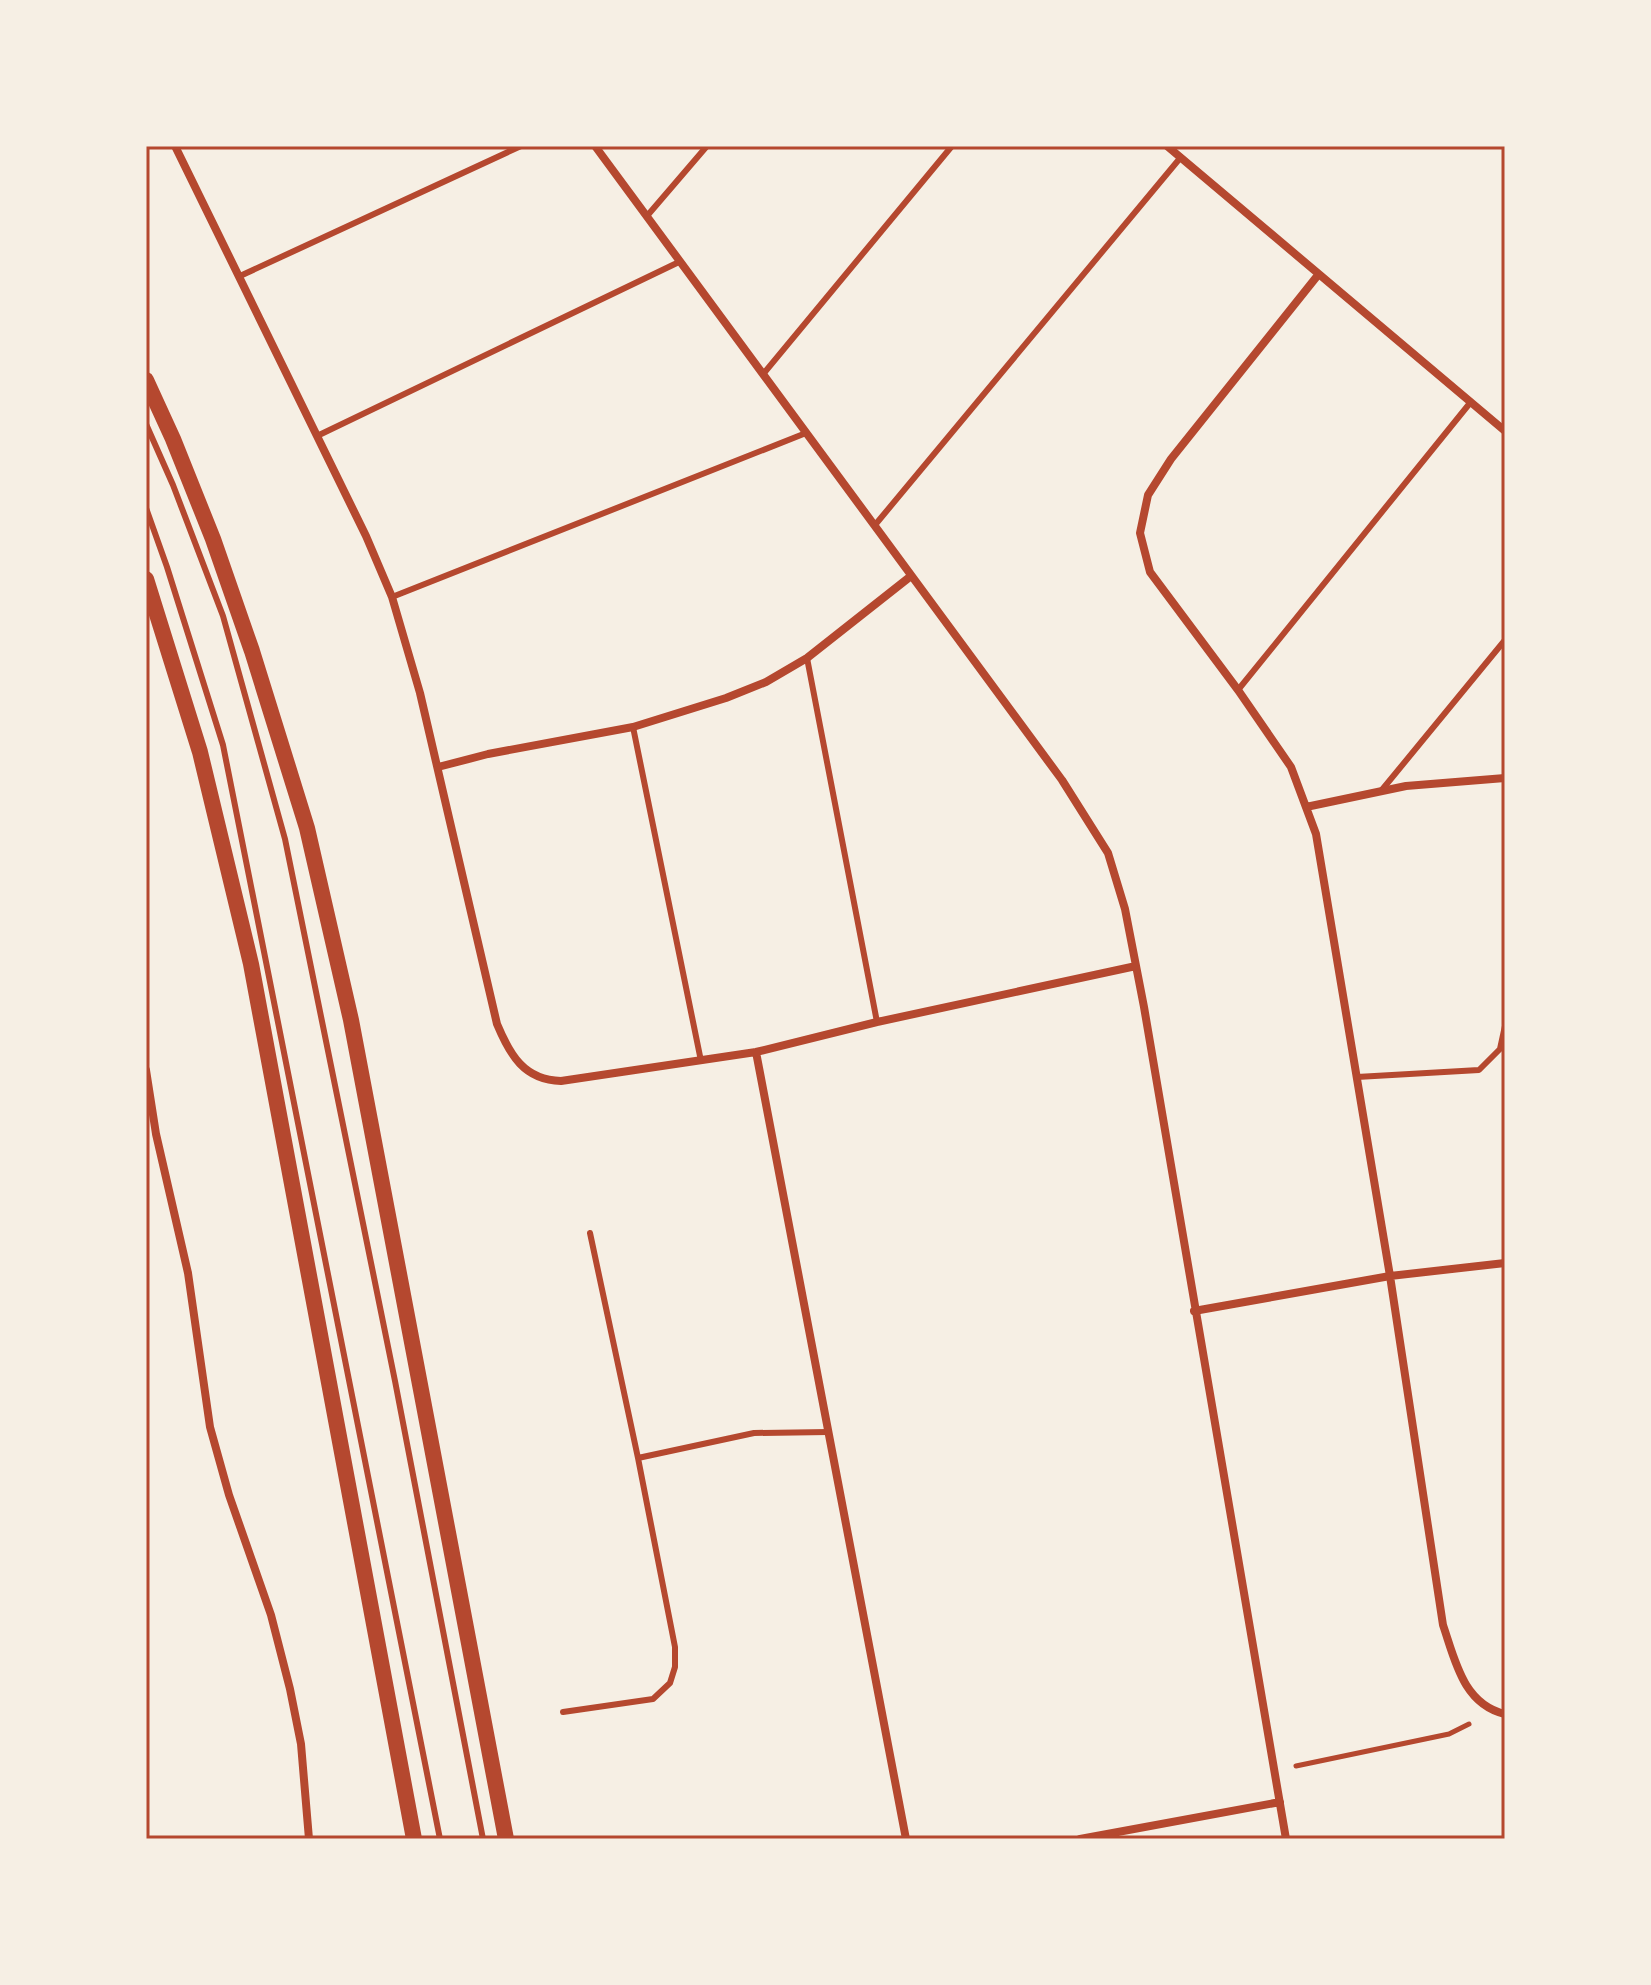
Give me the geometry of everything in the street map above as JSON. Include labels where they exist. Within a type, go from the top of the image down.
[{"type":"main road","points":[[146,380],[213,539],[252,651],[307,828],[351,1020],[506,1839]]},
{"type":"main road","points":[[146,579],[200,752],[251,964],[414,1839]]},
{"type":"street","points":[[175,146],[392,597],[420,693],[497,1024],[518,1065],[536,1077],[548,1080],[581,1079],[701,1061],[756,1052],[877,1022],[1136,966]]},
{"type":"street","points":[[595,146],[1062,780],[1108,853],[1125,909],[1136,966],[1286,1839]]},
{"type":"street","points":[[1167,146],[1505,431]]},
{"type":"street","points":[[1318,275],[1171,459],[1148,495],[1140,533],[1150,572],[1291,767],[1316,834],[1390,1276],[1443,1625],[1459,1673],[1473,1697],[1495,1712],[1505,1714]]},
{"type":"street","points":[[438,767],[488,754],[633,727],[766,682],[807,658],[911,576]]},
{"type":"street","points":[[1306,807],[1381,791],[1459,780],[1505,778]]},
{"type":"street","points":[[756,1052],[906,1839]]},
{"type":"street","points":[[146,1070],[156,1134],[188,1273],[210,1427],[229,1495],[271,1615],[290,1689],[301,1744],[309,1839]]},
{"type":"street","points":[[146,1137],[156,1134]]},
{"type":"street","points":[[1194,1311],[1390,1276],[1505,1263]]},
{"type":"street","points":[[1080,1839],[1280,1802]]},
{"type":"lane","points":[[240,276],[521,146]]},
{"type":"lane","points":[[647,216],[707,146]]},
{"type":"lane","points":[[764,373],[952,146]]},
{"type":"lane","points":[[875,525],[1181,157]]},
{"type":"lane","points":[[317,436],[679,262]]},
{"type":"lane","points":[[1238,690],[1470,403]]},
{"type":"lane","points":[[146,424],[223,616],[285,839],[392,1365],[483,1839]]},
{"type":"lane","points":[[392,597],[806,433]]},
{"type":"lane","points":[[146,508],[223,745],[440,1839]]},
{"type":"lane","points":[[1381,791],[1505,640]]},
{"type":"lane","points":[[807,658],[877,1022]]},
{"type":"lane","points":[[633,727],[701,1061]]},
{"type":"lane","points":[[1357,1077],[1479,1070],[1500,1049],[1505,1026]]},
{"type":"lane","points":[[563,1712],[653,1699],[670,1683],[675,1667],[675,1647],[638,1458],[590,1233]]},
{"type":"lane","points":[[638,1458],[754,1433],[828,1432]]},
{"type":"path","points":[[1276,1771],[1449,1734],[1495,1712]]}]
